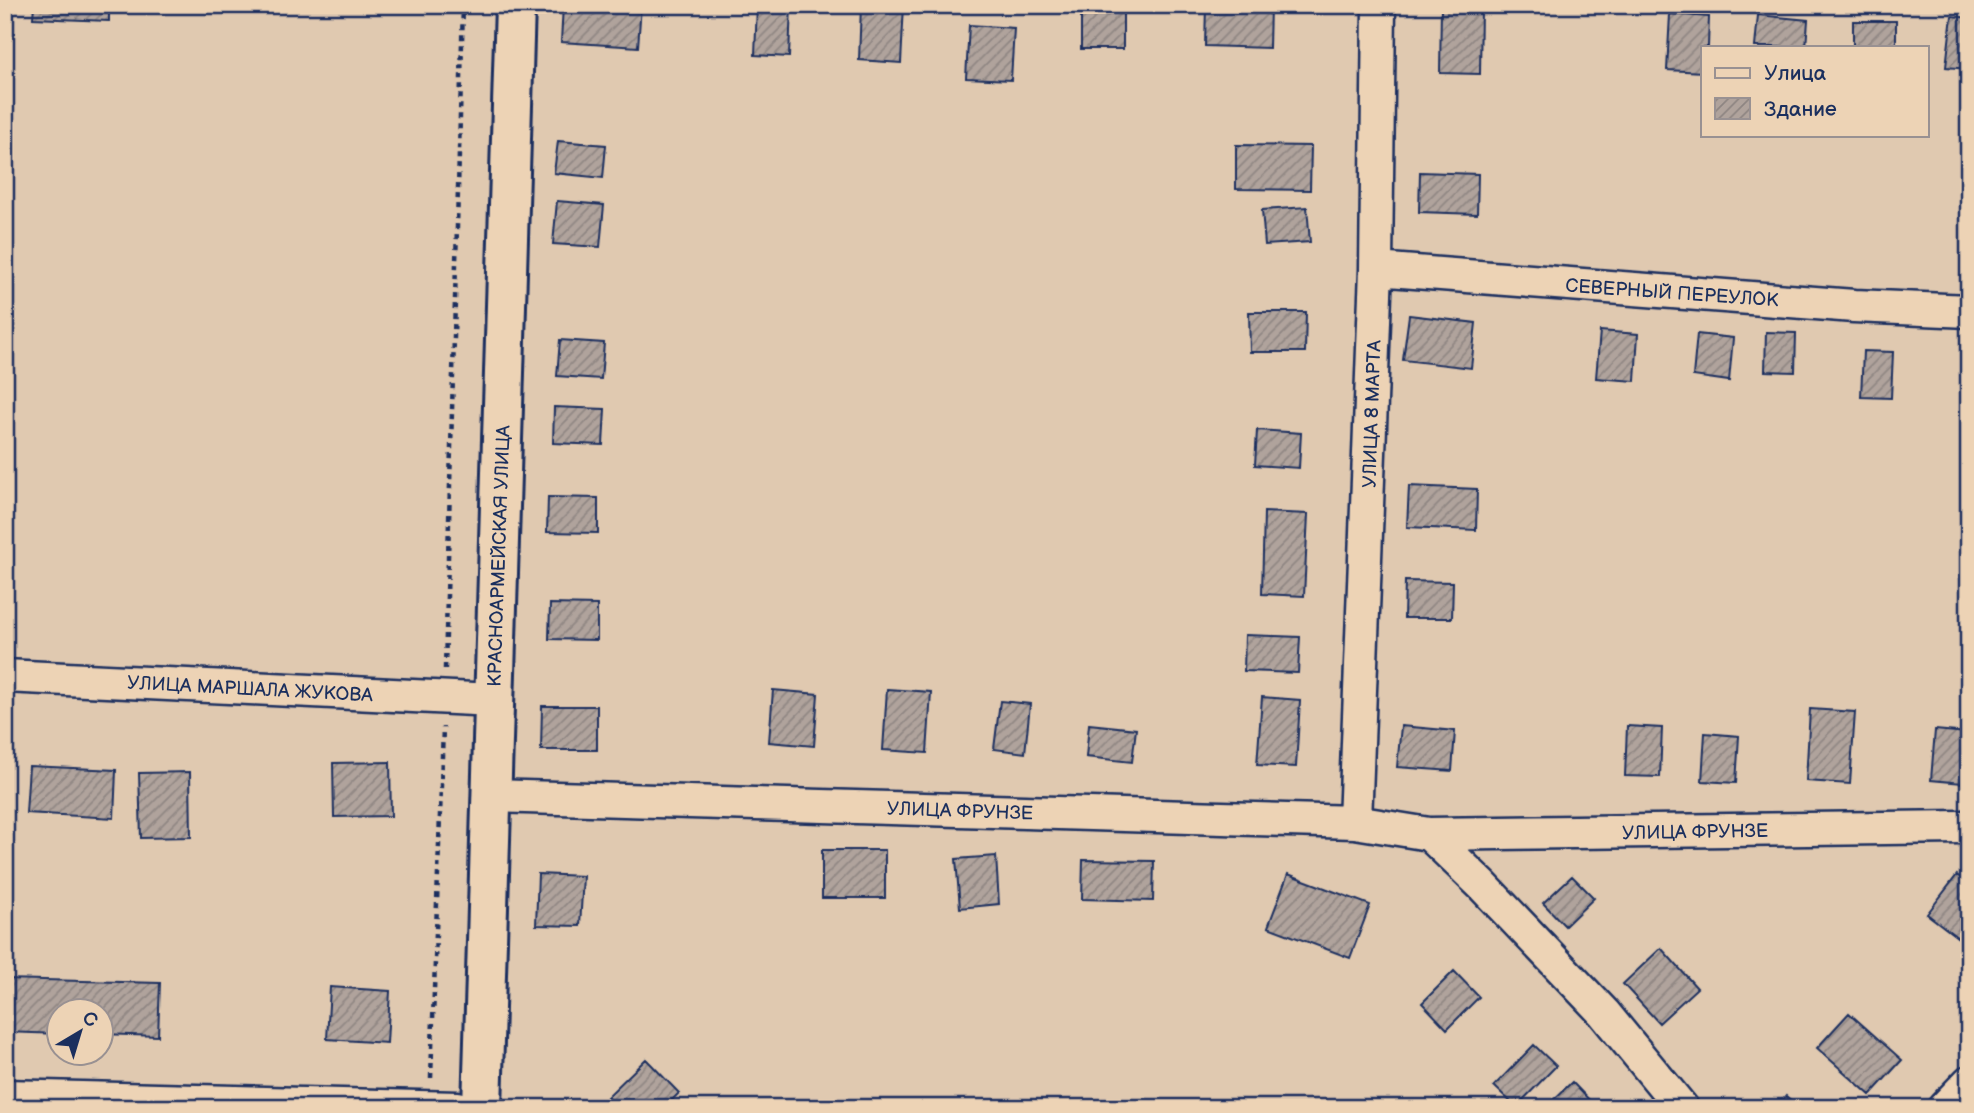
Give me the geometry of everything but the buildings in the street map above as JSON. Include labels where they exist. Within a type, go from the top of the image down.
[{"type":"street","name":"КРАСНОАРМЕЙСКАЯ УЛИЦА","points":[[482,1108],[515,5]]},
{"type":"street","name":"УЛИЦА 8 МАРТА","points":[[1355,822],[1376,269],[1380,5]]},
{"type":"street","name":"СЕВЕРНЫЙ ПЕРЕУЛОК","points":[[1376,269],[1854,306],[1969,311]]},
{"type":"street","name":"УЛИЦА МАРШАЛА ЖУКОВА","points":[[5,676],[494,700]]},
{"type":"street","name":"УЛИЦА ФРУНЗЕ","points":[[491,796],[1355,822],[1429,834],[1962,827]]},
{"type":"street","points":[[1429,834],[1482,885],[1604,1013],[1682,1108]]},
{"type":"street","points":[[1944,1108],[1969,1082]]},
{"type":"street","points":[[5,1096],[458,1108]]},
{"type":"path","points":[[430,1107],[463,5]]}]
